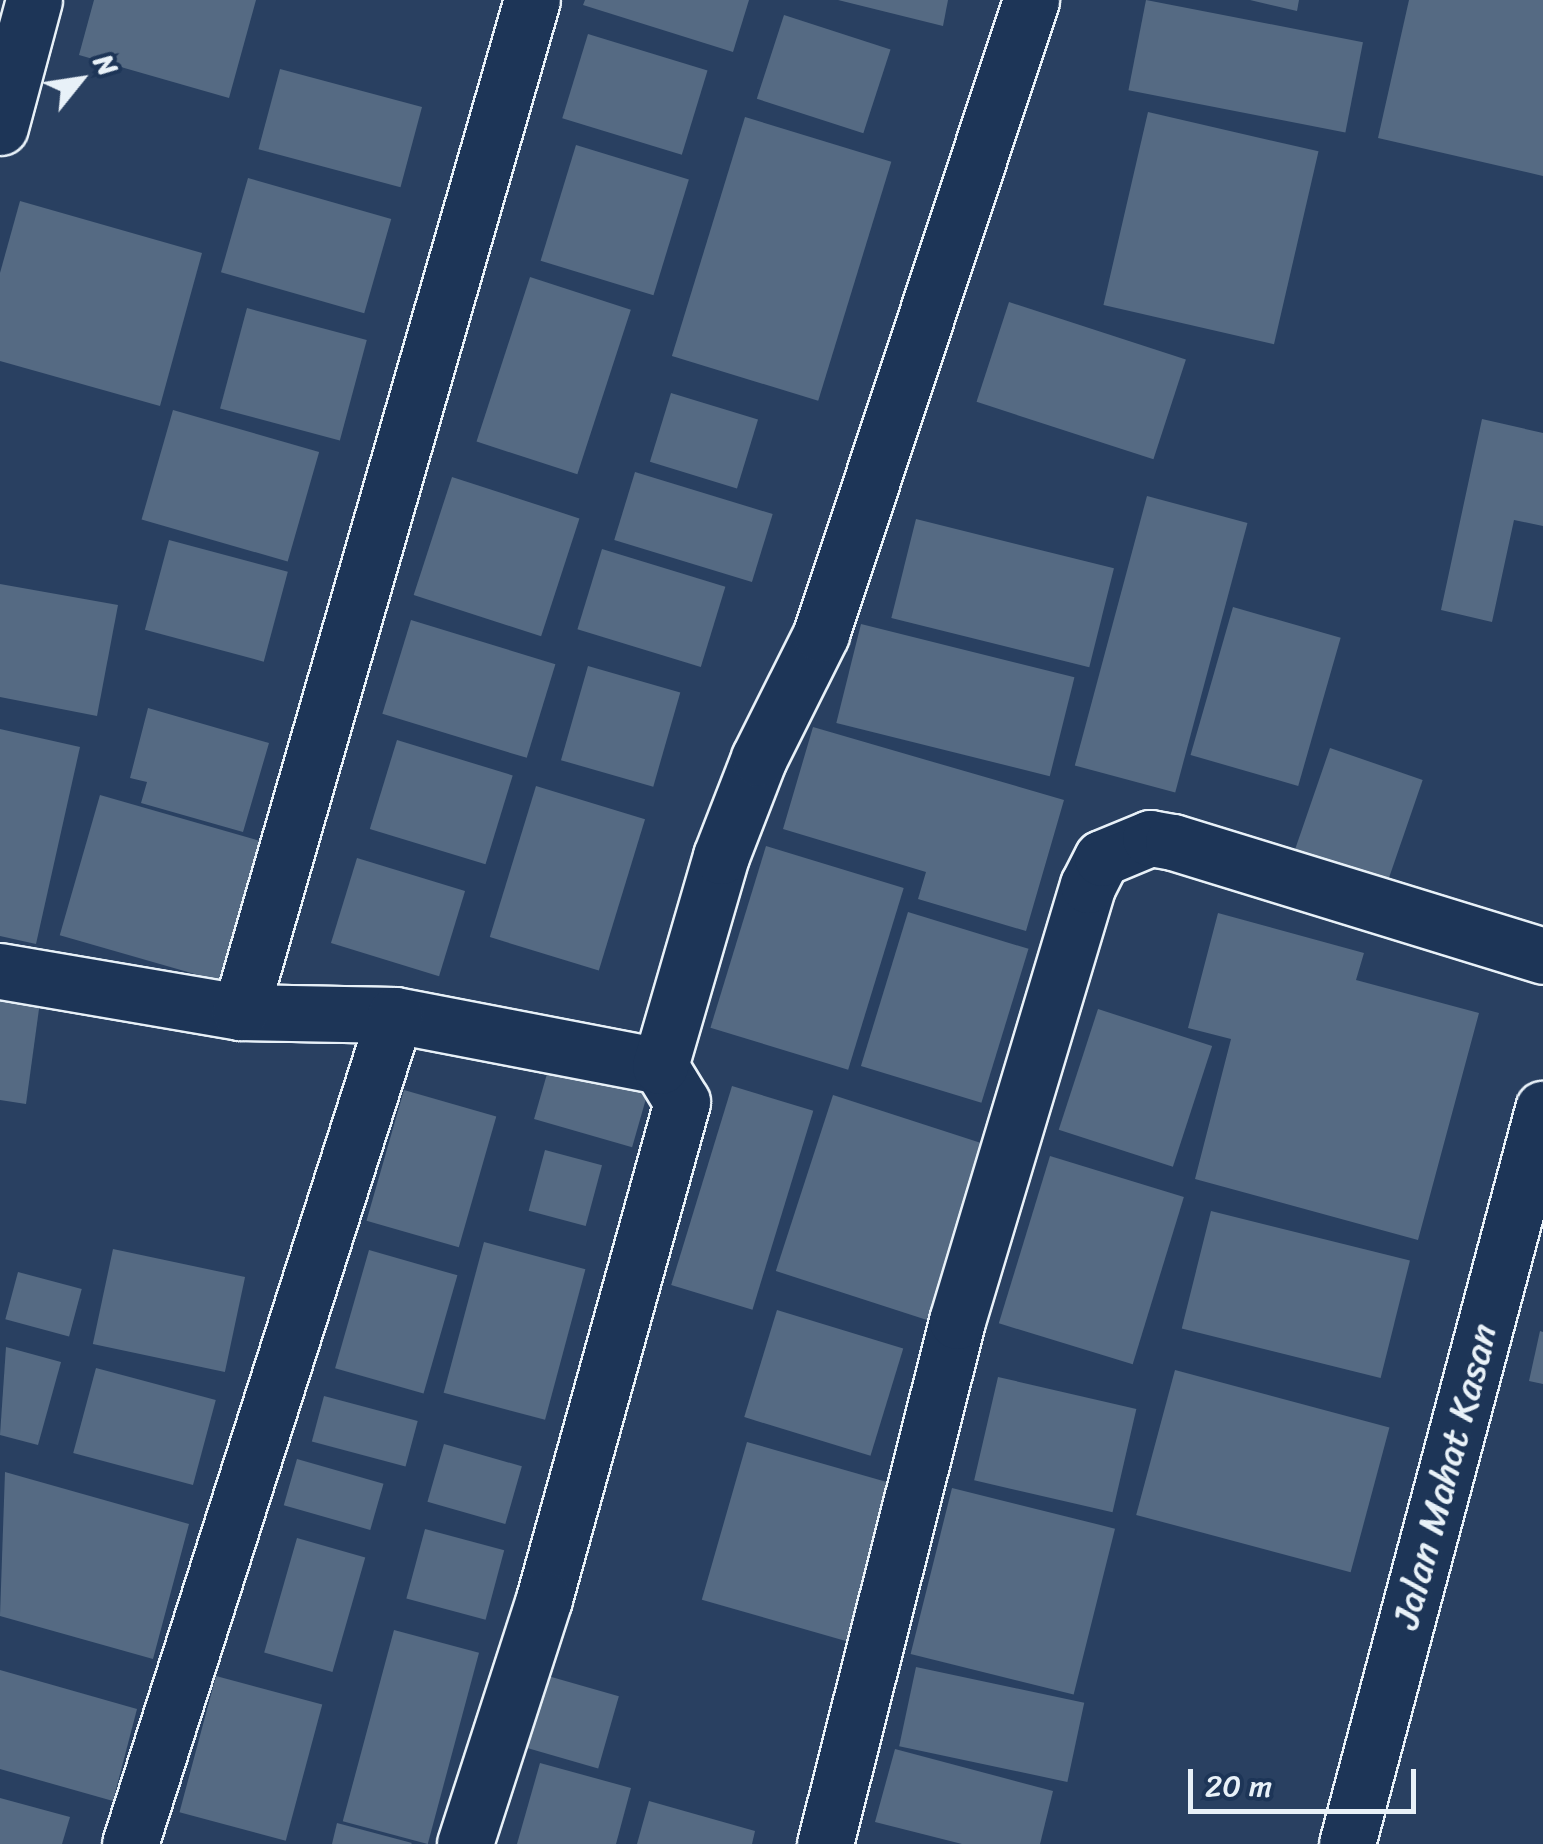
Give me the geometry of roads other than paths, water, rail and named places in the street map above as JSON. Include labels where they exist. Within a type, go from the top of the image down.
[{"type":"street","points":[[0,128],[34,0]]},
{"type":"street","points":[[240,1012],[532,0]]},
{"type":"street","points":[[466,1844],[544,1599],[682,1102],[660,1066],[721,856],[759,758],[820,634],[1031,0]]},
{"type":"street","points":[[825,1844],[957,1321],[1088,884],[1102,858],[1150,838],[1172,842],[1543,956]]},
{"type":"street","points":[[0,971],[240,1012],[395,1015],[660,1066]]},
{"type":"street","points":[[130,1844],[395,1015]]},
{"type":"street","name":"Jalan Mahat Kasan","points":[[1348,1844],[1543,1109]]}]
